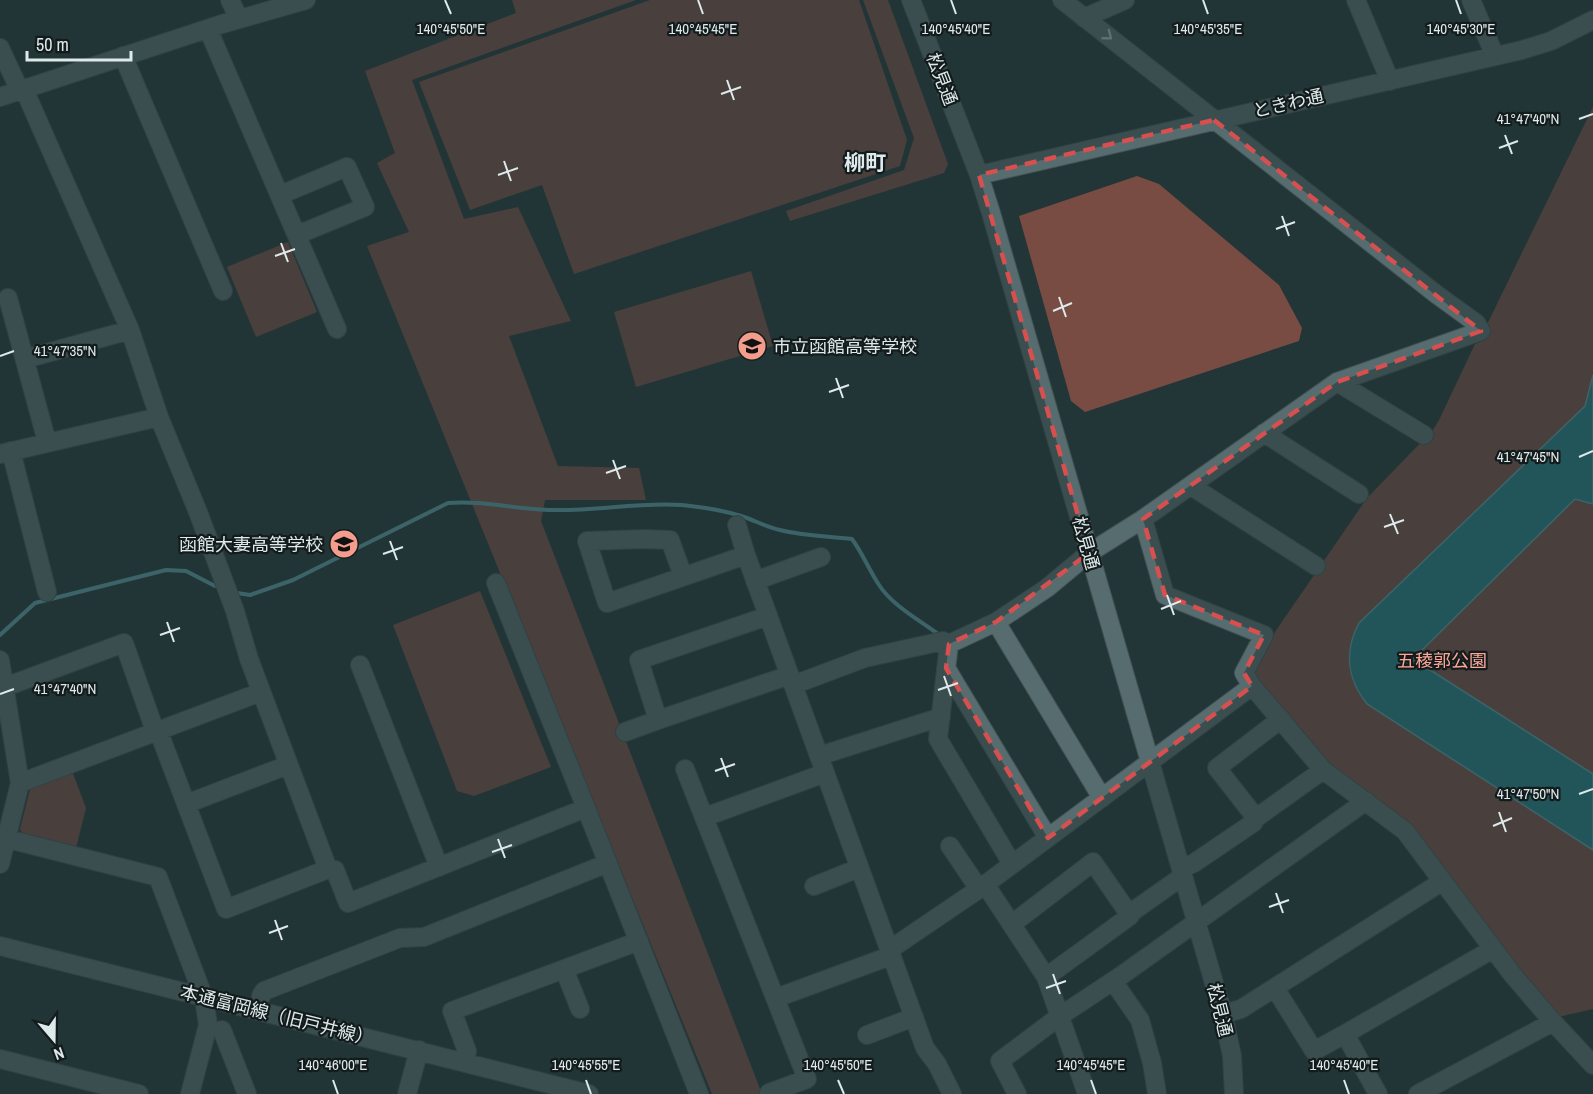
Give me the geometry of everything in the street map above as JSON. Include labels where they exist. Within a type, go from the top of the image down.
[{"type":"street","points":[[230,0],[239,19]]},
{"type":"street","name":"松見通","points":[[911,0],[979,175],[1223,1014],[1232,1056],[1234,1094]]},
{"type":"street","points":[[949,644],[996,622],[1047,588],[1089,553],[1191,486],[1337,382],[1481,331],[1476,323],[1426,287],[1062,0]]},
{"type":"street","points":[[1084,18],[1125,0]]},
{"type":"street","points":[[1356,0],[1390,81]]},
{"type":"street","points":[[1471,0],[1496,56]]},
{"type":"street","points":[[0,97],[208,28],[300,1]]},
{"type":"street","name":"ときわ通","points":[[979,175],[1496,56],[1551,41],[1593,20]]},
{"type":"street","points":[[208,28],[337,329]]},
{"type":"street","points":[[0,48],[22,90],[130,330],[159,417],[198,512],[235,611],[261,692],[328,869]]},
{"type":"street","points":[[123,56],[223,291]]},
{"type":"street","points":[[280,195],[347,167],[365,207],[297,235]]},
{"type":"street","points":[[8,298],[47,442]]},
{"type":"street","points":[[25,359],[130,330]]},
{"type":"street","points":[[1337,382],[1424,435]]},
{"type":"street","points":[[47,592],[6,452],[159,417]]},
{"type":"street","points":[[1264,433],[1359,494]]},
{"type":"street","points":[[1191,486],[1316,566]]},
{"type":"street","points":[[1143,519],[1165,595],[1264,635],[1244,673],[1252,686],[1323,770],[1405,831],[1493,949],[1553,1022],[1589,1054]]},
{"type":"street","points":[[737,525],[755,581],[925,1048],[937,1064],[952,1094]]},
{"type":"street","points":[[683,576],[670,540],[644,538],[587,542],[607,603],[746,555]]},
{"type":"street","points":[[755,581],[821,557]]},
{"type":"street","points":[[496,583],[699,1094]]},
{"type":"street","points":[[658,720],[639,660],[768,616]]},
{"type":"street","points":[[996,622],[1102,798]]},
{"type":"street","points":[[625,732],[865,658],[943,641],[949,644]]},
{"type":"street","points":[[5,687],[124,643],[226,909],[328,869],[335,870],[348,903],[586,808]]},
{"type":"street","points":[[949,644],[938,739],[1012,864]]},
{"type":"street","points":[[0,660],[20,783],[3,838],[0,864]]},
{"type":"street","points":[[360,665],[439,867]]},
{"type":"street","points":[[946,668],[1048,838]]},
{"type":"street","points":[[776,998],[891,956],[895,946],[982,887],[1252,686]]},
{"type":"street","points":[[20,783],[261,692]]},
{"type":"street","points":[[705,818],[822,764],[941,717]]},
{"type":"street","points":[[1256,818],[1218,768],[1281,719]]},
{"type":"street","points":[[186,804],[288,765]]},
{"type":"street","points":[[685,769],[807,1079],[769,1094]]},
{"type":"street","points":[[1046,977],[1130,916],[1129,914],[1194,863],[1253,823],[1256,818],[1323,770]]},
{"type":"street","points":[[1017,1094],[1000,1061],[1060,1016],[1196,923],[1366,801]]},
{"type":"street","points":[[3,838],[158,877],[204,998],[208,1025],[190,1094]]},
{"type":"street","points":[[950,846],[1012,924],[1046,977],[1087,1094]]},
{"type":"street","points":[[1012,924],[1093,862],[1129,914]]},
{"type":"street","points":[[261,996],[264,991],[400,938],[424,937],[608,863]]},
{"type":"street","points":[[813,885],[859,868]]},
{"type":"street","points":[[1223,1014],[1241,1009],[1443,881]]},
{"type":"street","points":[[465,1062],[467,1051],[452,1011],[639,941]]},
{"type":"street","name":"本通富岡線（旧戸井線）","points":[[0,946],[589,1094]]},
{"type":"street","points":[[1275,988],[1314,1051],[1493,949]]},
{"type":"street","points":[[564,969],[580,1009]]},
{"type":"street","points":[[1113,981],[1140,1020],[1157,1094]]},
{"type":"street","points":[[867,1035],[914,1017]]},
{"type":"street","points":[[1418,1094],[1553,1022]]},
{"type":"street","points":[[222,1030],[247,1094]]},
{"type":"street","points":[[1345,1034],[1378,1094]]},
{"type":"street","points":[[407,1094],[419,1050]]},
{"type":"street","points":[[0,1059],[71,1086],[139,1094]]},
{"type":"highlighted area","points":[[1214,120],[1481,331],[1337,382],[1143,519],[1165,595],[1264,635],[1244,673],[1252,686],[1048,838],[946,668],[949,644],[996,622],[1089,553],[979,175]]},
{"type":"green space","points":[[512,0],[636,0],[412,80],[464,219],[518,207],[571,321],[509,336],[558,466],[639,468],[646,500],[545,500],[541,521],[762,1094],[712,1094],[367,246],[409,232],[377,163],[395,153],[365,71],[516,13]]},
{"type":"green space","points":[[650,0],[859,0],[907,140],[900,166],[574,274],[542,185],[470,210],[419,82]]},
{"type":"green space","points":[[863,0],[888,0],[948,164],[944,173],[790,221],[786,211],[904,170],[914,138]]},
{"type":"green space","name":"五稜郭公園","points":[[1593,107],[1593,1009],[1558,1017],[1545,1004],[1409,825],[1323,762],[1251,672],[1277,629],[1367,498],[1433,430]]},
{"type":"green space","points":[[1137,176],[1159,184],[1279,285],[1302,328],[1299,341],[1085,412],[1071,401],[1019,216]]},
{"type":"green space","points":[[288,242],[317,312],[256,337],[227,267]]},
{"type":"green space","points":[[751,271],[773,346],[636,387],[614,312]]},
{"type":"green space","points":[[480,591],[551,767],[474,796],[457,791],[393,625]]},
{"type":"green space","points":[[72,771],[86,808],[76,848],[23,836],[20,829],[30,789],[34,785]]},
{"type":"water","points":[[1593,375],[1593,504],[1575,499],[1413,659],[1593,774],[1593,850],[1367,704],[1355,685],[1350,654],[1354,633],[1359,623],[1585,406]]},
{"type":"waterway","points":[[237,593],[250,595],[293,580],[448,503],[461,502],[553,510],[682,505],[727,512],[789,532],[852,539],[884,592],[906,612],[938,634]]},
{"type":"waterway","points":[[0,635],[35,603],[166,570],[186,571],[215,586]]},
{"type":"place","name":"市立函館高等学校","points":[[752,346]]},
{"type":"place","name":"函館大妻高等学校","points":[[344,544]]},
{"type":"district","name":"柳町","points":[[865,162]]}]
